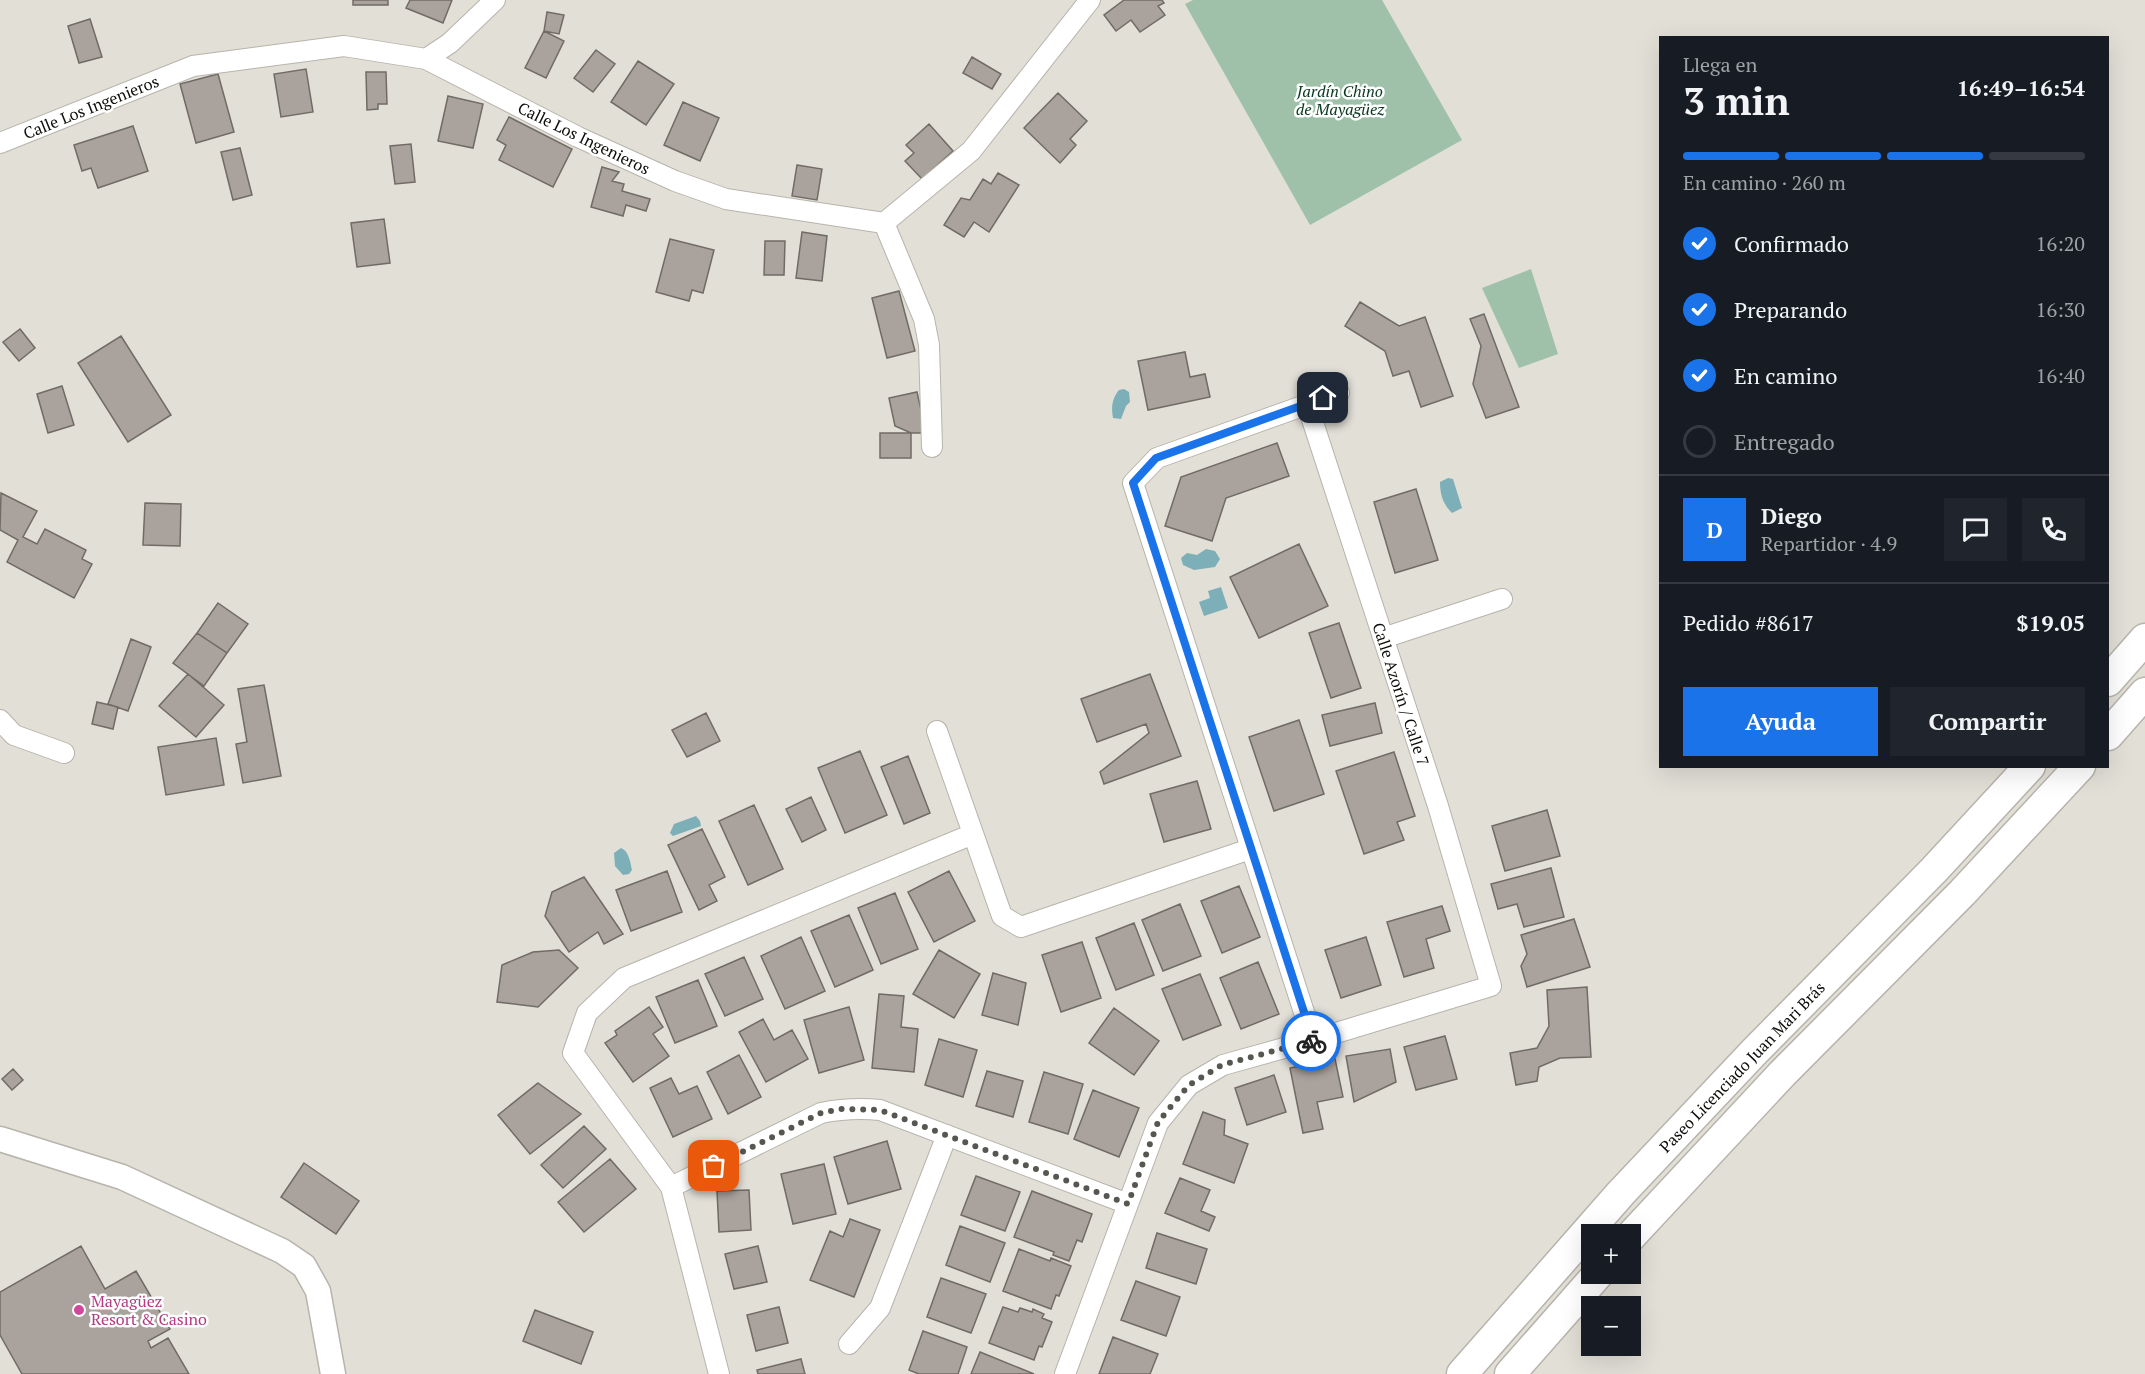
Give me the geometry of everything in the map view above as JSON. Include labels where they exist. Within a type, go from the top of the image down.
[{"type":"main road","points":[[2109,680],[2145,639]]},
{"type":"main road","points":[[2109,734],[2145,693]]},
{"type":"main road","name":"Paseo Licenciado Juan Mari Brás","points":[[1462,1374],[1621,1193],[1755,1051],[1934,870],[2028,768]]},
{"type":"main road","name":"Paseo Licenciado Juan Mari Brás","points":[[1641,1225],[1782,1074],[1962,893],[2078,768]]},
{"type":"main road","points":[[1510,1374],[1589,1284]]},
{"type":"street","points":[[426,59],[450,43],[495,0]]},
{"type":"street","points":[[932,447],[929,345],[924,319],[884,223],[971,151],[1090,0]]},
{"type":"street","name":"Calle Los Ingenieros","points":[[0,143],[193,66],[344,46],[426,59],[578,137],[675,181],[726,199],[884,223]]},
{"type":"street","points":[[1065,1374],[1158,1122],[1189,1085],[1222,1065],[1313,1040],[1133,483],[1156,458],[1339,393]]},
{"type":"street","name":"Calle Azorín / Calle 7","points":[[1307,404],[1438,806],[1491,986],[1313,1040]]},
{"type":"street","points":[[1383,638],[1503,599]]},
{"type":"street","points":[[0,720],[14,735],[64,753]]},
{"type":"street","points":[[938,731],[1002,916],[1021,927],[1250,849]]},
{"type":"street","points":[[718,1374],[671,1187],[573,1053],[587,1013],[624,978],[973,834]]},
{"type":"street","points":[[671,1187],[821,1113],[840,1109],[880,1110],[1128,1204]]},
{"type":"street","points":[[849,1344],[880,1308],[948,1135]]},
{"type":"street","points":[[0,1139],[122,1178],[282,1251],[304,1266],[318,1291],[333,1374]]},
{"type":"green space","name":"Jardín Chino de Mayagüez","points":[[1193,0],[1382,0],[1462,140],[1310,225],[1185,4]]},
{"type":"green space","points":[[1531,269],[1558,354],[1519,368],[1482,288]]},
{"type":"water","points":[[1124,389],[1129,392],[1130,402],[1121,419],[1113,418],[1113,400],[1119,390]]},
{"type":"water","points":[[1448,478],[1453,479],[1462,508],[1452,513],[1444,503],[1441,491],[1440,482]]},
{"type":"water","points":[[1206,549],[1215,551],[1220,559],[1215,567],[1194,570],[1183,565],[1181,558],[1187,553],[1197,555]]},
{"type":"water","points":[[1221,587],[1228,608],[1204,616],[1199,602],[1210,598],[1208,591]]},
{"type":"water","points":[[696,816],[701,826],[673,836],[670,833],[674,824]]},
{"type":"water","points":[[621,848],[630,860],[632,870],[629,874],[623,875],[615,866],[614,853]]},
{"type":"building","points":[[353,0],[388,0],[388,5],[353,5]]},
{"type":"building","points":[[410,0],[452,0],[443,23],[406,8]]},
{"type":"building","points":[[1124,0],[1162,0],[1164,3],[1158,6],[1165,15],[1140,32],[1131,20],[1116,31],[1104,15]]},
{"type":"building","points":[[547,12],[564,15],[559,34],[544,31]]},
{"type":"building","points":[[90,19],[102,57],[79,63],[68,26]]},
{"type":"building","points":[[544,31],[564,41],[546,78],[525,68]]},
{"type":"building","points":[[596,50],[615,64],[593,92],[574,78]]},
{"type":"building","points":[[972,57],[1001,74],[992,89],[963,73]]},
{"type":"building","points":[[638,61],[674,84],[646,125],[611,102]]},
{"type":"building","points":[[306,69],[313,112],[281,117],[274,74]]},
{"type":"building","points":[[366,72],[386,72],[387,104],[378,104],[378,109],[367,110]]},
{"type":"building","points":[[218,74],[234,132],[196,143],[180,84]]},
{"type":"building","points":[[1058,93],[1087,121],[1070,139],[1076,145],[1060,163],[1024,128]]},
{"type":"building","points":[[448,96],[483,104],[473,148],[438,141]]},
{"type":"building","points":[[683,102],[719,118],[700,161],[664,145]]},
{"type":"building","points":[[509,117],[572,149],[553,187],[499,160],[506,145],[497,140]]},
{"type":"building","points":[[929,124],[953,151],[922,179],[905,161],[914,153],[906,145]]},
{"type":"building","points":[[133,126],[148,171],[98,188],[91,168],[82,171],[74,145]]},
{"type":"building","points":[[411,144],[415,182],[395,184],[390,146]]},
{"type":"building","points":[[240,148],[252,195],[233,200],[221,152]]},
{"type":"building","points":[[797,165],[822,169],[817,200],[792,196]]},
{"type":"building","points":[[602,167],[619,172],[612,181],[624,184],[622,191],[650,199],[646,211],[626,205],[623,216],[591,207]]},
{"type":"building","points":[[998,173],[1019,185],[989,232],[974,222],[964,237],[944,225],[961,198],[970,200],[983,179],[991,184]]},
{"type":"building","points":[[384,219],[390,263],[357,267],[351,223]]},
{"type":"building","points":[[802,232],[827,236],[822,281],[796,278]]},
{"type":"building","points":[[670,239],[714,250],[703,293],[692,290],[689,301],[656,292]]},
{"type":"building","points":[[765,241],[785,241],[784,275],[764,275]]},
{"type":"building","points":[[899,291],[915,351],[887,358],[872,298]]},
{"type":"building","points":[[1360,302],[1399,326],[1425,317],[1453,396],[1421,407],[1409,371],[1393,376],[1385,351],[1345,326]]},
{"type":"building","points":[[1484,314],[1519,407],[1486,418],[1473,384],[1481,346],[1470,319]]},
{"type":"building","points":[[20,329],[35,348],[19,361],[3,342]]},
{"type":"building","points":[[121,336],[171,415],[128,442],[78,363]]},
{"type":"building","points":[[1185,352],[1190,377],[1205,374],[1210,397],[1148,410],[1138,361]]},
{"type":"building","points":[[62,386],[74,425],[48,433],[37,394]]},
{"type":"building","points":[[917,392],[926,433],[911,433],[895,426],[889,398]]},
{"type":"building","points":[[880,433],[911,433],[911,458],[880,458]]},
{"type":"building","points":[[1277,443],[1289,476],[1226,498],[1212,541],[1165,526],[1181,477]]},
{"type":"building","points":[[1416,489],[1438,560],[1395,573],[1374,502]]},
{"type":"building","points":[[1,493],[37,511],[23,537],[37,544],[45,529],[86,550],[82,559],[92,564],[74,598],[7,562],[18,540],[0,530]]},
{"type":"building","points":[[145,503],[181,504],[180,546],[143,545]]},
{"type":"building","points":[[1299,544],[1328,606],[1259,638],[1230,577]]},
{"type":"building","points":[[218,603],[248,624],[227,653],[197,633]]},
{"type":"building","points":[[1339,623],[1361,688],[1331,698],[1309,633]]},
{"type":"building","points":[[197,633],[227,653],[204,686],[173,663]]},
{"type":"building","points":[[131,639],[151,647],[128,711],[108,704]]},
{"type":"building","points":[[188,674],[224,705],[196,737],[159,706]]},
{"type":"building","points":[[1150,674],[1181,756],[1104,784],[1100,772],[1149,733],[1146,724],[1097,742],[1081,699]]},
{"type":"building","points":[[264,685],[281,776],[243,783],[236,744],[247,742],[238,689]]},
{"type":"building","points":[[97,702],[118,707],[113,729],[92,724]]},
{"type":"building","points":[[1375,703],[1382,733],[1330,746],[1322,715]]},
{"type":"building","points":[[706,713],[720,741],[687,757],[672,730]]},
{"type":"building","points":[[1299,720],[1324,794],[1274,811],[1249,737]]},
{"type":"building","points":[[216,738],[224,785],[166,795],[158,747]]},
{"type":"building","points":[[860,751],[887,815],[845,833],[818,768]]},
{"type":"building","points":[[1394,752],[1415,816],[1397,822],[1404,840],[1364,854],[1336,771]]},
{"type":"building","points":[[908,756],[930,813],[904,824],[881,767]]},
{"type":"building","points":[[1197,781],[1211,829],[1164,842],[1150,794]]},
{"type":"building","points":[[811,797],[826,830],[802,842],[786,809]]},
{"type":"building","points":[[754,805],[783,869],[748,885],[719,821]]},
{"type":"building","points":[[1547,810],[1560,856],[1505,871],[1492,826]]},
{"type":"building","points":[[702,829],[725,877],[709,885],[717,901],[699,910],[668,845]]},
{"type":"building","points":[[1551,868],[1564,917],[1524,927],[1517,904],[1498,909],[1491,884]]},
{"type":"building","points":[[667,871],[682,912],[631,931],[616,890]]},
{"type":"building","points":[[949,871],[975,921],[934,942],[908,892]]},
{"type":"building","points":[[584,877],[623,934],[604,944],[598,932],[569,952],[545,916],[552,892]]},
{"type":"building","points":[[1239,886],[1260,937],[1222,953],[1201,901]]},
{"type":"building","points":[[895,893],[918,949],[881,964],[858,908]]},
{"type":"building","points":[[1180,904],[1201,956],[1163,971],[1142,920]]},
{"type":"building","points":[[1442,906],[1450,931],[1426,939],[1434,968],[1404,977],[1387,922]]},
{"type":"building","points":[[849,915],[873,970],[835,987],[811,931]]},
{"type":"building","points":[[1574,919],[1590,967],[1527,987],[1521,966],[1527,954],[1521,935]]},
{"type":"building","points":[[1134,923],[1154,975],[1116,990],[1096,938]]},
{"type":"building","points":[[801,937],[825,991],[785,1009],[761,956]]},
{"type":"building","points":[[1366,937],[1381,985],[1341,998],[1325,950]]},
{"type":"building","points":[[1082,942],[1101,998],[1061,1012],[1042,955]]},
{"type":"building","points":[[559,950],[578,968],[538,1007],[497,1002],[502,965],[533,952]]},
{"type":"building","points":[[939,950],[980,974],[954,1018],[913,994]]},
{"type":"building","points":[[744,957],[763,999],[725,1016],[705,974]]},
{"type":"building","points":[[1258,962],[1279,1014],[1241,1029],[1220,978]]},
{"type":"building","points":[[993,973],[1026,983],[1018,1025],[982,1015]]},
{"type":"building","points":[[1200,974],[1221,1025],[1183,1040],[1162,989]]},
{"type":"building","points":[[698,980],[717,1026],[675,1043],[656,997]]},
{"type":"building","points":[[1587,987],[1591,1057],[1560,1058],[1539,1067],[1537,1081],[1516,1085],[1510,1053],[1537,1048],[1549,1026],[1547,990]]},
{"type":"building","points":[[879,994],[904,996],[901,1027],[918,1029],[914,1072],[872,1068]]},
{"type":"building","points":[[649,1007],[663,1027],[653,1034],[669,1056],[633,1082],[605,1043],[617,1035],[615,1031]]},
{"type":"building","points":[[849,1007],[864,1060],[819,1073],[804,1020]]},
{"type":"building","points":[[1114,1008],[1159,1041],[1134,1075],[1089,1043]]},
{"type":"building","points":[[763,1019],[774,1040],[792,1030],[808,1059],[766,1082],[739,1032]]},
{"type":"building","points":[[1445,1036],[1457,1079],[1416,1090],[1404,1047]]},
{"type":"building","points":[[939,1039],[977,1050],[963,1097],[925,1085]]},
{"type":"building","points":[[1390,1049],[1396,1082],[1354,1102],[1346,1056]]},
{"type":"building","points":[[739,1055],[761,1097],[728,1114],[707,1072]]},
{"type":"building","points":[[1335,1059],[1343,1097],[1317,1102],[1323,1129],[1303,1133],[1290,1068]]},
{"type":"building","points":[[13,1069],[23,1080],[12,1090],[2,1079]]},
{"type":"building","points":[[987,1071],[1023,1081],[1013,1117],[976,1106]]},
{"type":"building","points":[[1044,1072],[1083,1084],[1068,1134],[1029,1122]]},
{"type":"building","points":[[1274,1075],[1286,1112],[1247,1125],[1235,1088]]},
{"type":"building","points":[[671,1078],[679,1094],[697,1086],[712,1119],[673,1137],[650,1088]]},
{"type":"building","points":[[538,1083],[581,1114],[530,1154],[498,1115]]},
{"type":"building","points":[[1093,1090],[1139,1108],[1119,1157],[1074,1139]]},
{"type":"building","points":[[1203,1112],[1225,1120],[1224,1135],[1248,1144],[1234,1183],[1183,1164]]},
{"type":"building","points":[[584,1126],[606,1149],[563,1188],[541,1165]]},
{"type":"building","points":[[887,1141],[901,1189],[848,1204],[834,1157]]},
{"type":"building","points":[[610,1159],[636,1189],[584,1232],[558,1202]]},
{"type":"building","points":[[304,1163],[359,1201],[336,1234],[281,1197]]},
{"type":"building","points":[[824,1164],[836,1214],[793,1224],[781,1174]]},
{"type":"building","points":[[976,1176],[1020,1192],[1005,1231],[961,1215]]},
{"type":"building","points":[[1180,1178],[1210,1190],[1201,1211],[1215,1217],[1209,1231],[1165,1213]]},
{"type":"building","points":[[749,1190],[751,1230],[719,1232],[717,1191]]},
{"type":"building","points":[[1032,1191],[1092,1214],[1082,1242],[1077,1240],[1069,1261],[1053,1255],[1054,1252],[1014,1237]]},
{"type":"building","points":[[850,1219],[880,1230],[854,1297],[810,1280],[830,1231],[843,1237]]},
{"type":"building","points":[[960,1226],[1005,1243],[990,1282],[946,1265]]},
{"type":"building","points":[[1157,1233],[1207,1249],[1196,1284],[1146,1268]]},
{"type":"building","name":"Mayagüez Resort & Casino","points":[[81,1246],[105,1289],[136,1271],[170,1329],[148,1341],[151,1348],[168,1338],[189,1374],[22,1374],[0,1335],[0,1292]]},
{"type":"building","points":[[758,1246],[767,1282],[734,1289],[725,1254]]},
{"type":"building","points":[[1019,1249],[1071,1266],[1051,1309],[1003,1291]]},
{"type":"building","points":[[941,1278],[986,1294],[971,1333],[927,1317]]},
{"type":"building","points":[[1136,1281],[1180,1297],[1166,1336],[1121,1320]]},
{"type":"building","points":[[779,1307],[788,1343],[756,1351],[747,1315]]},
{"type":"building","points":[[1003,1307],[1018,1312],[1020,1308],[1032,1312],[1033,1309],[1044,1314],[1042,1318],[1052,1322],[1034,1360],[989,1343]]},
{"type":"building","points":[[535,1310],[593,1332],[581,1364],[523,1341]]},
{"type":"building","points":[[923,1331],[967,1347],[958,1374],[919,1374],[909,1370]]},
{"type":"building","points":[[1113,1337],[1158,1354],[1150,1374],[1099,1374]]},
{"type":"building","points":[[980,1352],[1034,1374],[971,1374]]},
{"type":"building","points":[[801,1359],[805,1374],[758,1374],[757,1370]]},
{"type":"way so far","points":[[714,1166],[821,1113],[840,1109],[880,1110],[1128,1204],[1158,1122],[1189,1085],[1222,1065],[1311,1041]]},
{"type":"place","name":"Mayagüez Resort & Casino","points":[[79,1310]]},
{"type":"route","points":[[1311,1041],[1313,1040],[1133,483],[1156,458],[1323,398]]}]
